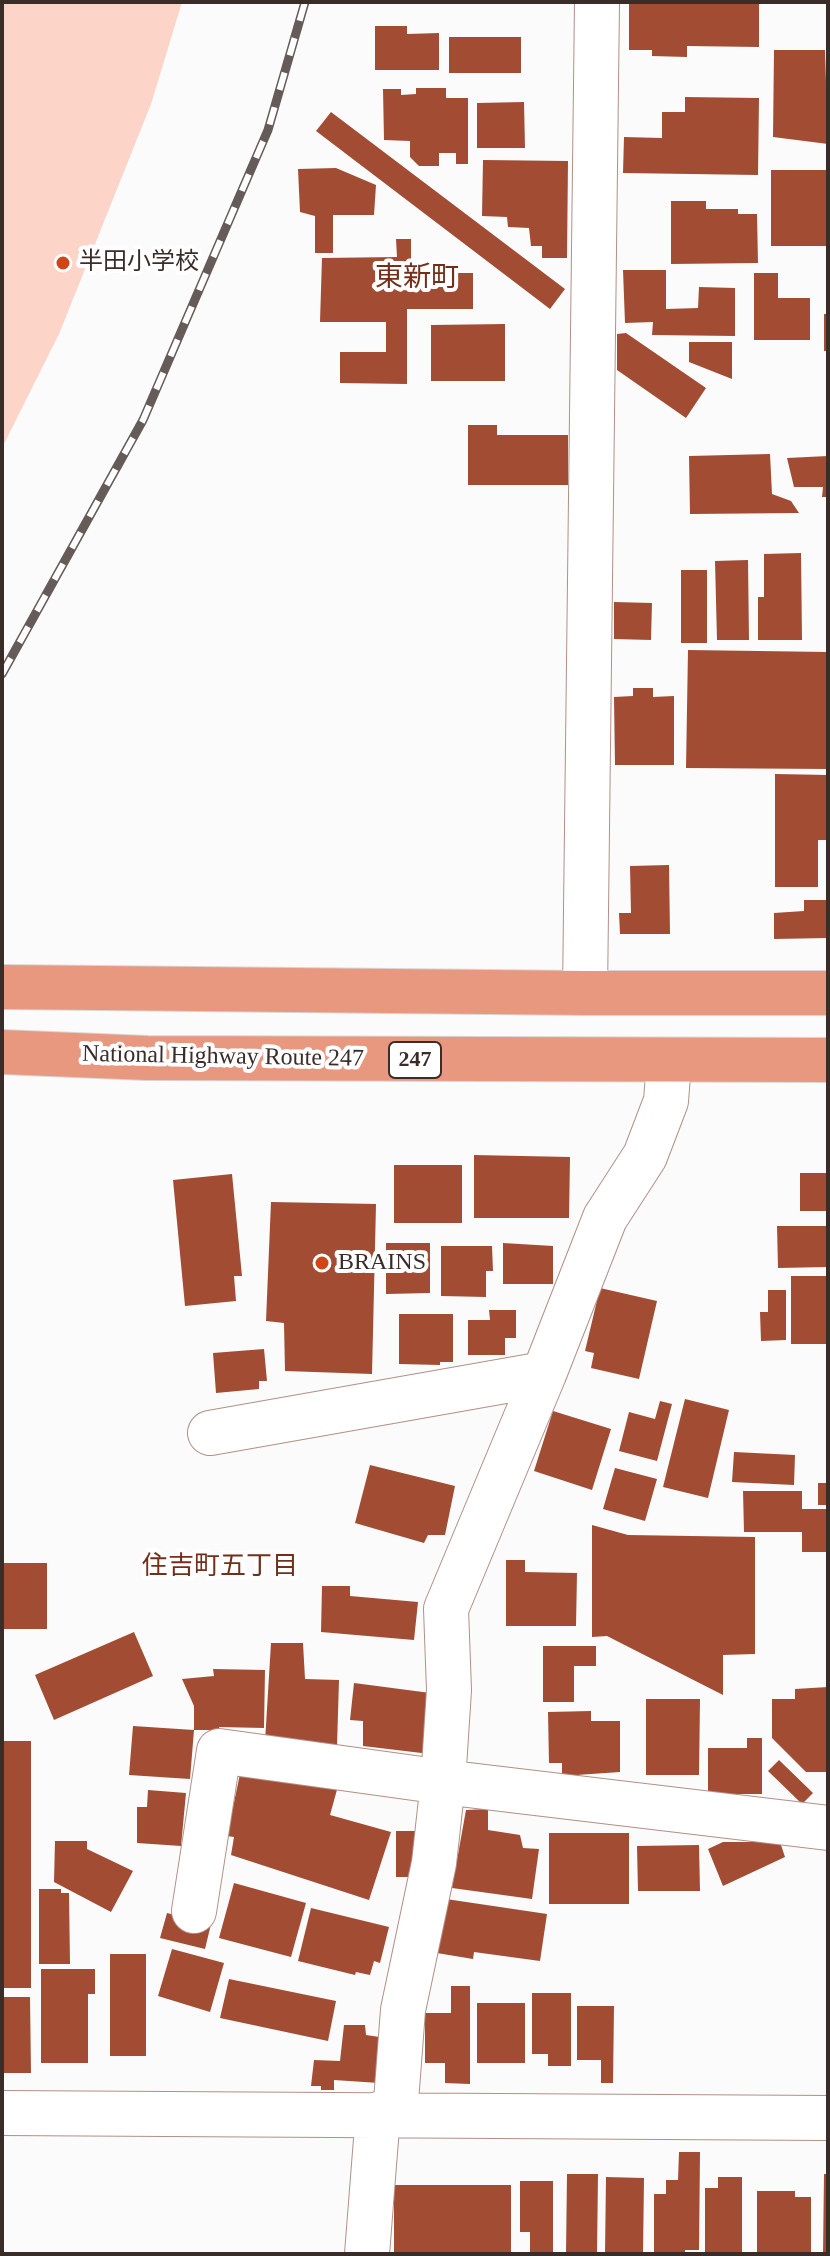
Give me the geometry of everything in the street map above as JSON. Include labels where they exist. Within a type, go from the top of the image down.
[{"type":"highway","points":[[2,987],[828,993]]},
{"type":"highway","name":"National Highway Route 247","points":[[2,1052],[147,1058],[669,1062],[828,1060]]},
{"type":"street","points":[[585,993],[597,2]]},
{"type":"street","points":[[367,2254],[403,2010],[434,1863],[449,1690],[446,1609],[605,1218],[645,1156],[666,1101],[669,1062]]},
{"type":"street","points":[[210,1433],[544,1374]]},
{"type":"street","points":[[194,1911],[219,1751],[443,1782],[828,1828]]},
{"type":"street","points":[[2,2113],[828,2118]]},
{"type":"shaded area","name":"半田小学校","points":[[2,2],[182,2],[151,104],[59,334],[4,444]]},
{"type":"building","points":[[629,2],[759,2],[759,47],[687,46],[687,57],[652,56],[652,50],[629,50]]},
{"type":"building","points":[[375,26],[407,26],[407,34],[439,33],[439,70],[375,70]]},
{"type":"building","points":[[449,37],[521,37],[521,73],[449,73]]},
{"type":"building","points":[[774,50],[825,50],[828,144],[773,137]]},
{"type":"building","points":[[416,88],[446,88],[446,98],[468,98],[468,164],[456,164],[456,153],[439,153],[439,166],[419,166],[410,157],[410,141],[384,140],[383,89],[401,89],[401,95],[416,94]]},
{"type":"building","points":[[685,97],[759,98],[758,175],[623,173],[624,137],[662,138],[662,112],[685,112]]},
{"type":"building","points":[[524,102],[525,148],[477,148],[477,103]]},
{"type":"building","points":[[331,112],[565,289],[550,309],[316,131]]},
{"type":"building","points":[[483,160],[568,161],[567,258],[542,258],[542,246],[531,246],[529,228],[508,227],[507,217],[482,216]]},
{"type":"building","points":[[336,168],[376,185],[374,215],[333,215],[333,253],[315,253],[315,216],[300,212],[298,169]]},
{"type":"building","points":[[771,170],[828,170],[828,246],[771,246]]},
{"type":"building","points":[[671,201],[706,201],[706,209],[738,209],[738,214],[757,214],[758,263],[671,264]]},
{"type":"building","points":[[396,239],[411,239],[411,273],[473,273],[473,309],[407,309],[407,384],[340,383],[340,352],[386,352],[386,322],[320,322],[322,258],[397,257]]},
{"type":"building","points":[[623,270],[666,270],[666,309],[698,308],[699,287],[735,288],[735,336],[652,335],[653,322],[625,323]]},
{"type":"building","points":[[754,273],[778,273],[778,298],[810,298],[810,340],[754,340]]},
{"type":"building","points":[[824,314],[828,314],[828,351],[824,351]]},
{"type":"building","points":[[505,324],[505,381],[431,381],[431,325]]},
{"type":"building","points":[[626,333],[706,388],[686,418],[617,370],[617,334]]},
{"type":"building","points":[[689,342],[732,342],[732,379],[689,362]]},
{"type":"building","points":[[468,425],[497,425],[497,435],[568,435],[568,485],[468,485]]},
{"type":"building","points":[[770,454],[772,494],[791,501],[799,513],[690,514],[689,456]]},
{"type":"building","points":[[828,456],[828,497],[822,497],[823,487],[794,487],[787,458]]},
{"type":"building","points":[[801,553],[802,640],[758,640],[758,597],[764,597],[764,554]]},
{"type":"building","points":[[748,560],[749,640],[717,640],[715,561]]},
{"type":"building","points":[[681,570],[707,570],[707,643],[681,643]]},
{"type":"building","points":[[614,602],[652,603],[651,640],[614,639]]},
{"type":"building","points":[[688,650],[828,652],[828,769],[686,768]]},
{"type":"building","points":[[633,688],[653,688],[653,697],[674,696],[674,765],[615,765],[614,697],[633,696]]},
{"type":"building","points":[[775,774],[828,775],[828,840],[818,840],[818,887],[775,887]]},
{"type":"building","points":[[669,865],[670,934],[620,934],[619,913],[631,913],[630,866]]},
{"type":"building","points":[[804,900],[828,900],[828,938],[774,939],[774,913],[804,911]]},
{"type":"building","points":[[474,1155],[570,1157],[569,1218],[474,1218]]},
{"type":"building","points":[[394,1165],[462,1165],[462,1223],[394,1223]]},
{"type":"building","points":[[800,1173],[828,1173],[828,1211],[800,1211]]},
{"type":"building","points":[[232,1174],[242,1276],[234,1276],[236,1301],[185,1306],[173,1180]]},
{"type":"building","name":"BRAINS","points":[[271,1202],[376,1204],[372,1374],[285,1371],[284,1323],[266,1321]]},
{"type":"building","points":[[777,1226],[828,1226],[828,1267],[778,1268]]},
{"type":"building","points":[[386,1243],[430,1243],[430,1293],[386,1294]]},
{"type":"building","points":[[503,1243],[553,1246],[553,1284],[503,1284]]},
{"type":"building","points":[[441,1246],[492,1246],[493,1271],[486,1271],[486,1297],[441,1296]]},
{"type":"building","points":[[791,1276],[828,1276],[828,1344],[791,1344]]},
{"type":"building","points":[[600,1288],[657,1301],[639,1379],[591,1368],[594,1353],[585,1351]]},
{"type":"building","points":[[768,1290],[786,1290],[786,1340],[761,1341],[760,1312],[768,1312]]},
{"type":"building","points":[[489,1310],[516,1310],[516,1338],[505,1338],[505,1355],[468,1355],[468,1320],[490,1320]]},
{"type":"building","points":[[399,1314],[453,1314],[453,1362],[440,1362],[440,1365],[399,1364]]},
{"type":"building","points":[[264,1349],[267,1381],[259,1381],[259,1389],[216,1393],[213,1353]]},
{"type":"building","points":[[685,1399],[729,1410],[708,1498],[663,1487]]},
{"type":"building","points":[[660,1401],[672,1404],[657,1461],[619,1451],[629,1412],[655,1419]]},
{"type":"building","points":[[553,1411],[611,1429],[592,1490],[534,1471]]},
{"type":"building","points":[[734,1452],[795,1455],[794,1485],[732,1482]]},
{"type":"building","points":[[370,1465],[455,1486],[445,1535],[428,1535],[424,1543],[355,1523]]},
{"type":"building","points":[[615,1468],[657,1479],[645,1521],[603,1509]]},
{"type":"building","points":[[818,1483],[828,1483],[828,1505],[818,1505]]},
{"type":"building","points":[[743,1491],[802,1491],[802,1509],[828,1509],[828,1552],[802,1552],[802,1532],[744,1532]]},
{"type":"building","points":[[592,1525],[628,1535],[755,1537],[755,1654],[723,1655],[723,1695],[607,1636],[592,1637]]},
{"type":"building","points":[[506,1560],[525,1560],[525,1572],[577,1573],[576,1626],[506,1626]]},
{"type":"building","points":[[2,1563],[47,1563],[47,1629],[2,1629]]},
{"type":"building","points":[[322,1586],[350,1586],[350,1596],[418,1602],[414,1640],[321,1632]]},
{"type":"building","points":[[134,1632],[153,1676],[54,1720],[35,1675]]},
{"type":"building","points":[[271,1643],[303,1643],[305,1679],[339,1680],[337,1746],[265,1742]]},
{"type":"building","points":[[543,1646],[596,1646],[596,1666],[574,1666],[574,1702],[543,1702]]},
{"type":"building","points":[[213,1669],[265,1670],[264,1728],[194,1730],[194,1706],[182,1679],[214,1676]]},
{"type":"building","points":[[354,1683],[438,1694],[430,1754],[363,1746],[363,1721],[350,1720]]},
{"type":"building","points":[[828,1687],[828,1772],[806,1772],[772,1738],[772,1699],[795,1699],[795,1689]]},
{"type":"building","points":[[646,1699],[700,1699],[699,1775],[646,1775]]},
{"type":"building","points":[[591,1711],[591,1721],[620,1721],[620,1772],[562,1776],[562,1763],[549,1763],[548,1712]]},
{"type":"building","points":[[133,1726],[194,1730],[190,1779],[129,1775]]},
{"type":"building","points":[[747,1738],[762,1738],[762,1794],[708,1794],[708,1748],[747,1748]]},
{"type":"building","points":[[2,1741],[31,1741],[31,1988],[2,1988]]},
{"type":"building","points":[[779,1760],[813,1793],[802,1804],[768,1771]]},
{"type":"building","points":[[240,1774],[338,1786],[330,1815],[391,1832],[369,1900],[231,1855],[234,1837],[227,1836]]},
{"type":"building","points":[[148,1790],[186,1793],[181,1846],[137,1843],[137,1807],[147,1807]]},
{"type":"building","points":[[488,1809],[488,1830],[520,1835],[523,1848],[539,1849],[532,1899],[452,1888],[466,1810]]},
{"type":"building","points":[[396,1831],[416,1831],[416,1877],[396,1877]]},
{"type":"building","points":[[549,1833],[629,1833],[629,1904],[549,1904]]},
{"type":"building","points":[[55,1841],[87,1841],[87,1849],[133,1871],[111,1912],[54,1882]]},
{"type":"building","points":[[723,1842],[780,1842],[785,1857],[723,1886],[708,1849]]},
{"type":"building","points":[[699,1845],[700,1891],[638,1891],[637,1846]]},
{"type":"building","points":[[234,1883],[306,1903],[291,1957],[219,1938]]},
{"type":"building","points":[[39,1889],[61,1889],[61,1893],[69,1893],[70,1964],[39,1964]]},
{"type":"building","points":[[446,1899],[547,1914],[540,1961],[474,1952],[473,1959],[437,1953]]},
{"type":"building","points":[[311,1908],[389,1927],[380,1963],[374,1961],[370,1975],[356,1972],[355,1975],[298,1961]]},
{"type":"building","points":[[167,1913],[211,1924],[205,1949],[160,1938]]},
{"type":"building","points":[[172,1949],[224,1963],[210,2012],[158,1996]]},
{"type":"building","points":[[110,1954],[146,1954],[146,2056],[110,2056]]},
{"type":"building","points":[[41,1969],[95,1969],[95,1994],[88,1994],[88,2063],[41,2063]]},
{"type":"building","points":[[229,1979],[336,2001],[328,2041],[220,2018]]},
{"type":"building","points":[[451,1986],[470,1986],[470,2084],[445,2083],[445,2063],[425,2063],[425,2013],[451,2013]]},
{"type":"building","points":[[532,1993],[571,1993],[571,2066],[548,2066],[548,2054],[532,2054]]},
{"type":"building","points":[[2,1997],[30,1997],[31,2073],[2,2073]]},
{"type":"building","points":[[477,2003],[525,2003],[525,2063],[477,2063]]},
{"type":"building","points":[[577,2006],[614,2006],[613,2083],[601,2083],[601,2060],[577,2060]]},
{"type":"building","points":[[344,2025],[365,2025],[366,2035],[386,2038],[379,2083],[334,2080],[334,2090],[311,2086],[314,2060],[340,2061]]},
{"type":"building","points":[[679,2152],[700,2152],[699,2250],[685,2250],[685,2254],[654,2254],[654,2194],[666,2194],[666,2180],[678,2180]]},
{"type":"building","points":[[567,2174],[598,2174],[597,2254],[566,2254]]},
{"type":"building","points":[[824,2174],[828,2174],[828,2254],[823,2254]]},
{"type":"building","points":[[606,2177],[644,2178],[643,2254],[605,2254]]},
{"type":"building","points":[[718,2177],[742,2177],[742,2254],[705,2254],[705,2188],[718,2188]]},
{"type":"building","points":[[520,2181],[553,2181],[553,2254],[530,2254],[530,2232],[520,2232]]},
{"type":"building","points":[[394,2185],[511,2185],[511,2253],[394,2253]]},
{"type":"building","points":[[757,2191],[795,2191],[795,2197],[811,2197],[811,2254],[757,2254]]},
{"type":"railway","points":[[2,674],[143,420],[268,130],[305,2]]},
{"type":"place","name":"半田小学校","points":[[63,263]]},
{"type":"place","name":"BRAINS","points":[[322,1263]]},
{"type":"district","name":"東新町","points":[[417,279]]},
{"type":"district","name":"住吉町五丁目","points":[[220,1567]]}]
